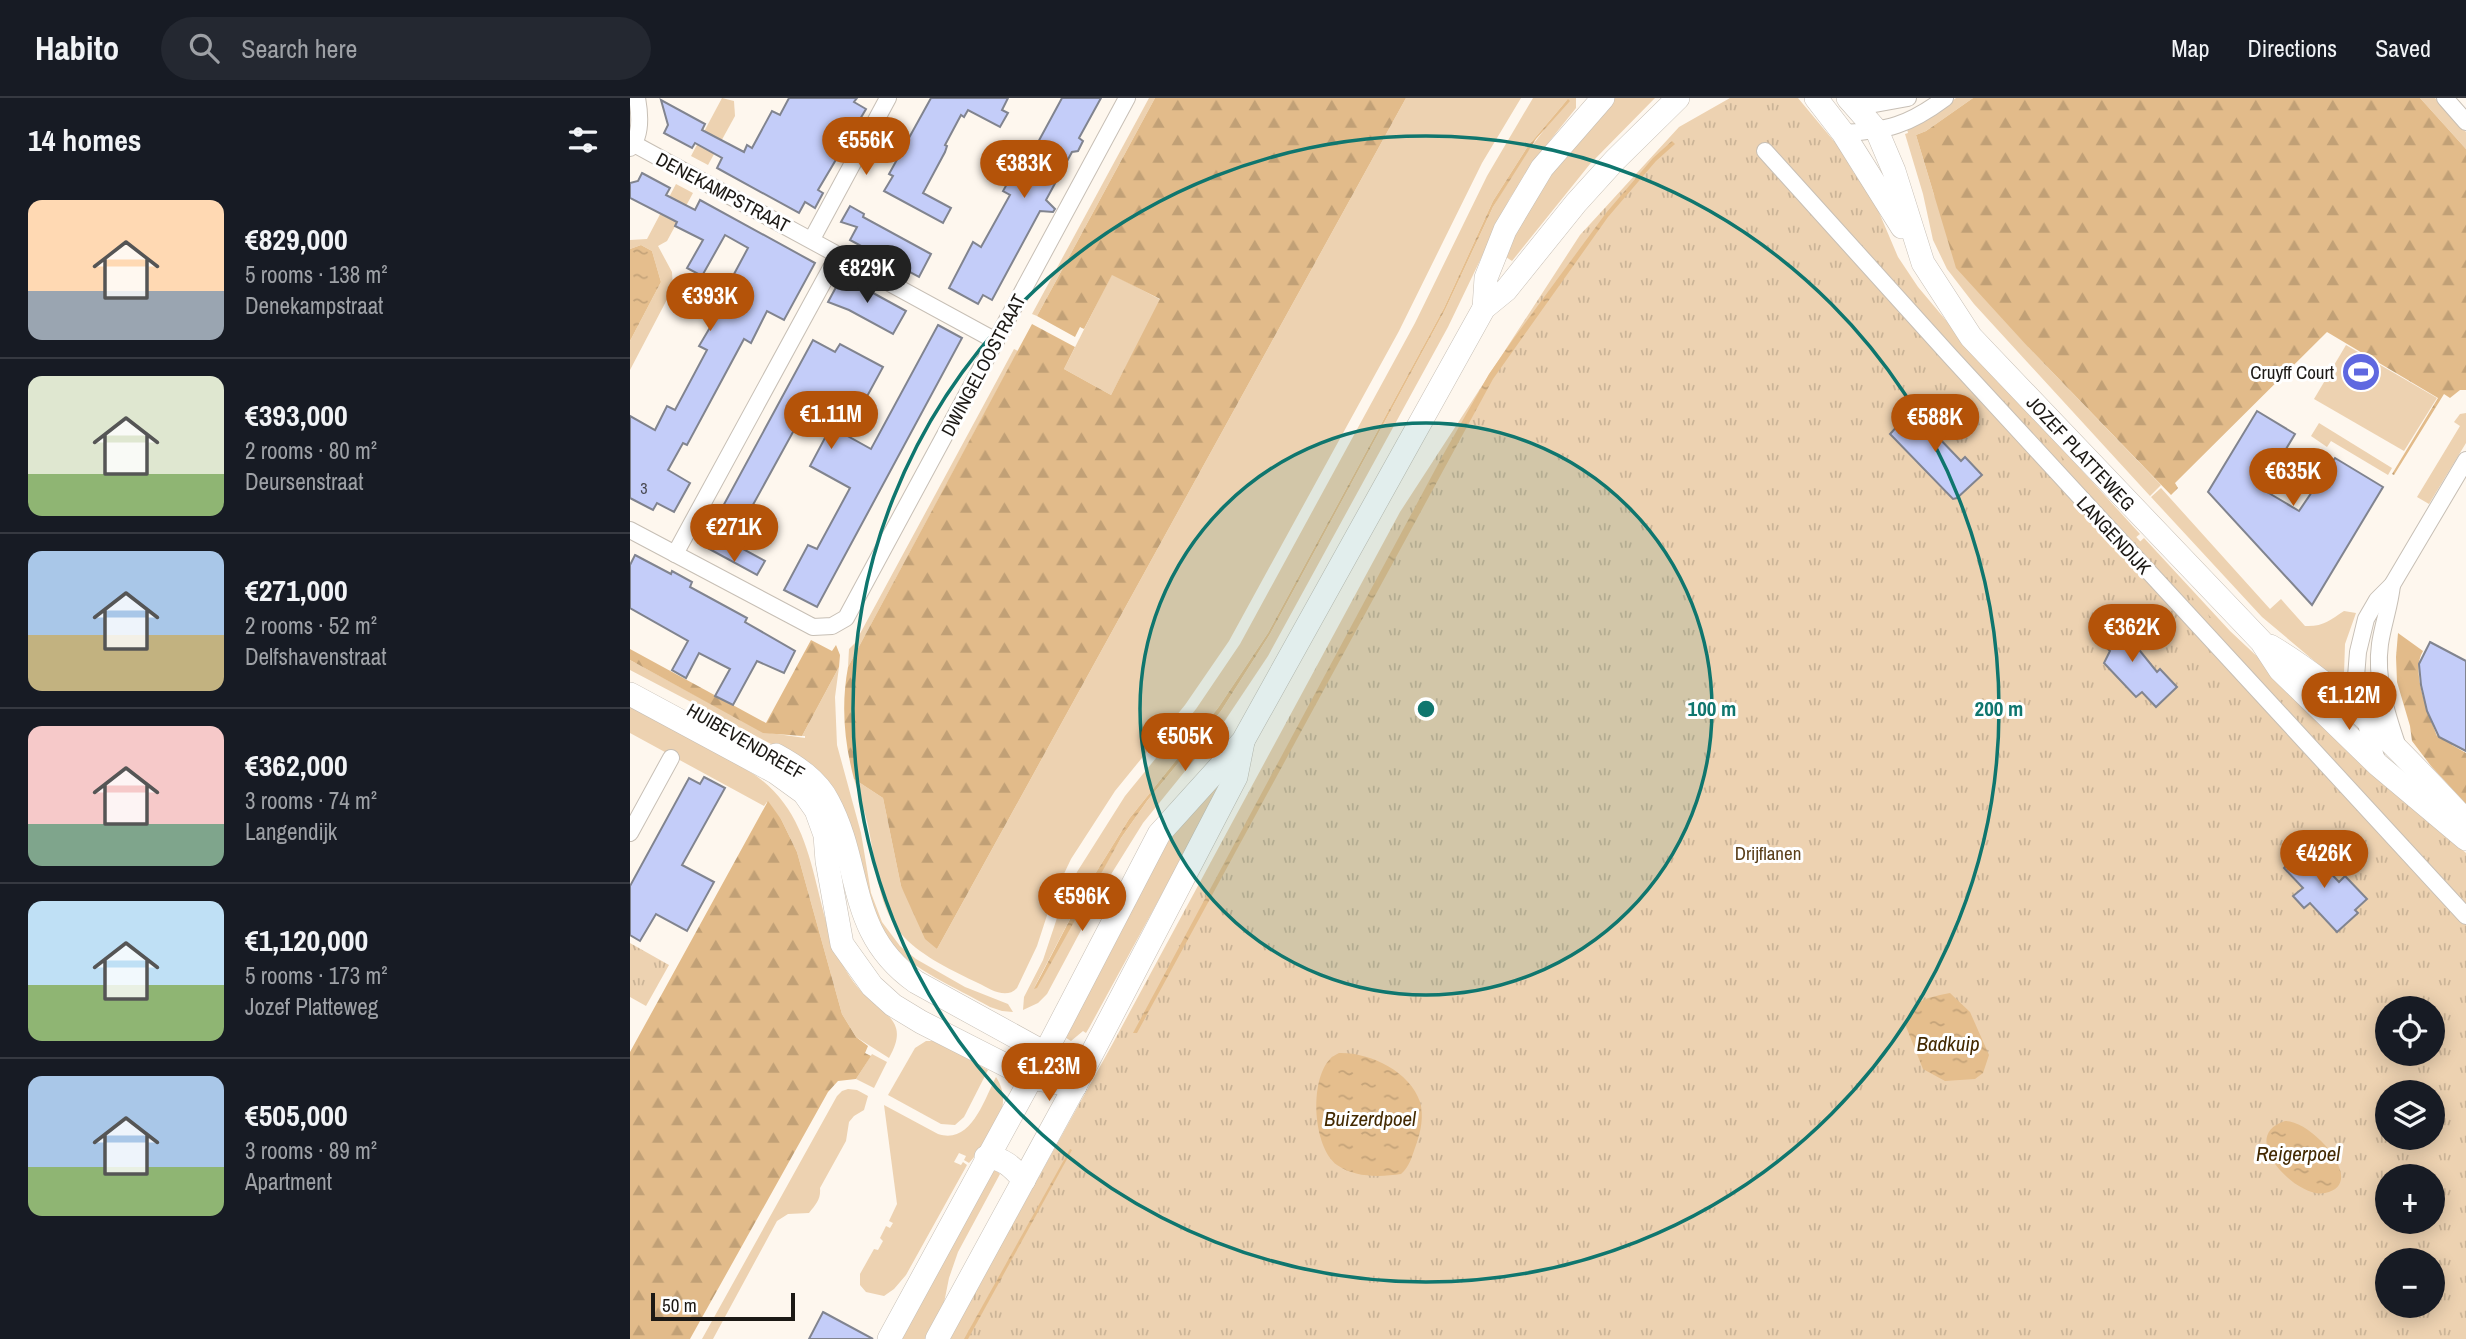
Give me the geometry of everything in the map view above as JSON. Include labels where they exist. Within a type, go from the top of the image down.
[{"type":"street","points":[[632,146],[639,129],[637,98]]},
{"type":"street","points":[[811,239],[888,98]]},
{"type":"street","name":"DWINGELOOSTRAAT","points":[[676,554],[813,627],[832,626],[846,618],[1127,98]]},
{"type":"street","points":[[1484,307],[1486,278],[1505,230],[1542,168],[1603,98]]},
{"type":"street","points":[[889,1339],[1045,1053],[1159,834],[1243,741],[1484,307],[1506,290],[1576,203],[1678,98]]},
{"type":"street","name":"JOZEF PLATTEWEG","points":[[1816,98],[1843,133],[1919,253],[1952,311],[1971,337],[2261,641],[2280,670],[2378,765],[2466,839]]},
{"type":"street","points":[[1849,100],[1875,104],[1908,98]]},
{"type":"street","points":[[1843,133],[1877,131],[1896,126],[1932,108],[1945,98]]},
{"type":"street","points":[[2445,98],[2466,122]]},
{"type":"street","name":"JOZEF PLATTEWEG","points":[[1849,100],[1877,131],[1894,171],[1919,253]]},
{"type":"street","name":"DENEKAMPSTRAAT","points":[[632,146],[811,239],[996,341]]},
{"type":"street","name":"LANGENDIJK","points":[[1765,151],[1960,368],[2466,916]]},
{"type":"street","points":[[630,530],[676,554],[838,255]]},
{"type":"street","points":[[2378,765],[2355,689],[2358,652],[2371,610],[2392,585],[2466,460]]},
{"type":"street","points":[[2392,585],[2379,648],[2379,666],[2385,710],[2398,747]]},
{"type":"street","name":"JOZEF PLATTEWEG","points":[[2261,641],[2291,659],[2363,716],[2398,747],[2466,821]]},
{"type":"street","name":"HUIBEVENDREEF","points":[[630,677],[784,759],[808,776],[828,800],[841,832],[863,915],[876,942],[898,970],[1045,1053],[1075,1086]]},
{"type":"street","name":"HUIBEVENDREEF","points":[[630,694],[775,772],[804,793],[816,810],[825,835],[842,944],[872,986],[893,1005],[921,1022],[1031,1077],[1075,1086]]},
{"type":"street","points":[[937,1339],[1075,1086],[1236,778],[1243,741]]},
{"type":"street","points":[[630,833],[671,758]]},
{"type":"street","points":[[986,1157],[1009,1164],[1024,1180]]},
{"type":"green space","points":[[722,98],[734,101],[735,116],[708,165],[691,156]]},
{"type":"green space","points":[[1149,98],[1155,98],[1037,316],[1032,314]]},
{"type":"green space","points":[[1155,98],[1406,98],[937,949],[925,939],[901,886],[883,798],[854,779],[845,723],[848,667],[1032,324],[1075,347],[1064,369],[1111,395],[1160,299],[1112,275],[1084,329],[1080,327],[1075,337],[1037,316]]},
{"type":"green space","points":[[1406,98],[1521,98],[1482,163],[1399,331],[1229,641],[1185,705],[1115,791],[1071,859],[1053,897],[1037,946],[1017,988],[1008,993],[993,990],[929,957],[895,926],[879,887],[868,824],[854,779],[883,798],[901,886],[937,949]]},
{"type":"green space","points":[[1533,98],[1576,98],[1576,108],[1510,198],[1448,327],[1268,656],[1220,728],[1143,823],[1110,876],[1047,994],[1038,1003],[1023,1010],[1024,997],[1043,960],[1060,909],[1077,872],[1125,796],[1196,709],[1240,644],[1415,323],[1487,176]],"holes":[[[1568,99],[1521,160],[1493,207],[1445,310],[1270,634],[1221,711],[1147,801],[1121,838],[1034,988],[1084,892],[1129,819],[1218,708],[1268,633],[1444,308],[1493,201],[1528,146]]]},
{"type":"green space","points":[[1615,98],[1655,98],[1590,164],[1512,261],[1506,257],[1525,214],[1538,193],[1567,152]]},
{"type":"green space","name":"Drijflanen","points":[[1730,98],[1790,98],[1858,179],[1919,303],[2242,651],[2466,853],[2466,1339],[949,1339],[1113,1043],[1400,512],[1580,235],[1679,127]]},
{"type":"green space","points":[[1759,98],[1798,98],[1838,146],[1854,173],[1861,170],[1898,257],[1918,287],[1960,337],[2140,534],[2129,543],[1768,148]]},
{"type":"green space","points":[[1956,98],[1973,98],[1916,135],[1934,195],[2029,348],[2161,485],[2150,496],[1974,304],[1947,269],[1933,240],[1905,134],[1908,133],[1907,129],[1929,119]]},
{"type":"green space","points":[[1973,98],[2420,98],[2466,149],[2466,390],[2460,390],[2450,398],[2444,394],[2394,475],[2392,474],[2438,398],[2327,332],[2175,483],[2178,488],[2171,495],[1956,268],[1916,135]]},
{"type":"green space","points":[[2420,98],[2435,98],[2466,132],[2466,149]]},
{"type":"green space","points":[[676,184],[693,193],[667,241],[658,246],[672,272],[673,288],[630,370],[630,341],[661,282],[652,251],[641,245],[630,249],[630,240],[647,239]]},
{"type":"green space","points":[[1112,274],[1161,300],[1111,395],[1064,369]]},
{"type":"green space","name":"Cruyff Court","points":[[2346,345],[2437,398],[2404,451],[2314,399]]},
{"type":"green space","points":[[1014,349],[1018,351],[848,667],[849,649],[855,643]]},
{"type":"green space","points":[[2466,413],[2466,443],[2429,504],[2417,497],[2460,426],[2454,422],[2460,414]]},
{"type":"green space","points":[[2319,423],[2392,468],[2388,475],[2331,441],[2327,447],[2311,436]]},
{"type":"green space","points":[[2161,488],[2270,609],[2281,599],[2305,626],[2322,624],[2344,611],[2356,613],[2345,644],[2344,674],[2337,680],[2262,617],[2151,497]]},
{"type":"green space","points":[[2144,538],[2230,631],[2263,662],[2311,726],[2133,548]]},
{"type":"green space","points":[[2398,633],[2423,651],[2420,681],[2437,736],[2442,730],[2456,737],[2452,745],[2466,753],[2466,804],[2412,741],[2397,682]]},
{"type":"green space","points":[[811,640],[832,651],[836,645],[840,655],[839,667],[802,736],[763,733],[630,660],[630,649],[766,723]]},
{"type":"green space","points":[[630,660],[763,732],[805,738],[802,736],[839,667],[835,697],[837,745],[861,833],[871,893],[882,922],[900,946],[916,959],[965,987],[1008,1004],[1013,1012],[990,1007],[936,978],[898,952],[887,941],[792,755],[630,670]]},
{"type":"green space","points":[[630,700],[755,775],[779,797],[796,823],[807,851],[832,940],[845,968],[863,993],[896,1027],[895,1046],[889,1058],[856,1037],[842,1014],[797,852],[781,819],[767,802],[764,806],[630,733]]},
{"type":"green space","points":[[1231,767],[1089,1028],[1086,1033],[1083,1031],[1071,1041],[1063,1036],[1146,875],[1175,831]]},
{"type":"green space","points":[[768,801],[781,819],[797,852],[842,1014],[856,1037],[868,1046],[865,1053],[871,1056],[856,1079],[838,1081],[828,1092],[690,1339],[630,1339],[630,1052]]},
{"type":"green space","points":[[630,943],[669,965],[646,1006],[630,997]]},
{"type":"green space","points":[[926,1041],[935,1041],[988,1070],[964,1117],[955,1125],[941,1124],[888,1095],[915,1048]]},
{"type":"green space","points":[[872,1054],[887,1062],[874,1088],[856,1079]]},
{"type":"green space","points":[[996,1077],[1003,1100],[1002,1111],[992,1134],[969,1163],[964,1160],[966,1156],[959,1153],[954,1162],[967,1165],[906,1275],[884,1296],[866,1292],[860,1285],[860,1274],[874,1249],[878,1250],[883,1241],[880,1238],[886,1226],[890,1228],[893,1223],[889,1221],[897,1204],[884,1105],[938,1134],[949,1136],[968,1127]]},
{"type":"green space","points":[[848,1089],[868,1096],[864,1110],[849,1122],[846,1141],[820,1188],[818,1201],[809,1213],[788,1214],[777,1221],[713,1339],[702,1339],[837,1096]]},
{"type":"green space","points":[[993,1168],[1000,1174],[958,1252],[943,1308],[929,1339],[898,1339]]},
{"type":"water","points":[[1568,99],[1570,101],[1536,139],[1493,207],[1445,310],[1270,634],[1221,711],[1147,801],[1121,838],[1037,988],[1034,989],[1084,892],[1129,819],[1218,708],[1268,633],[1444,308],[1493,201],[1528,146]]},
{"type":"water","points":[[1672,141],[1675,144],[1656,161],[1608,217],[1493,379],[1137,1033],[1133,1033],[1489,374],[1606,213],[1653,158]]},
{"type":"water","points":[[641,245],[652,251],[661,282],[630,341],[630,249]]},
{"type":"water","name":"Badkuip","points":[[1950,993],[1970,1012],[1989,1055],[1983,1073],[1975,1079],[1945,1081],[1923,1069],[1905,1024],[1912,1009],[1922,1001]]},
{"type":"water","name":"Buizerdpoel","points":[[1339,1053],[1363,1056],[1387,1065],[1415,1091],[1421,1107],[1421,1129],[1407,1168],[1401,1174],[1377,1176],[1352,1172],[1337,1165],[1329,1156],[1319,1129],[1317,1097],[1323,1069],[1331,1058]]},
{"type":"water","name":"Reigerpoel","points":[[2285,1121],[2296,1123],[2309,1131],[2332,1153],[2339,1166],[2341,1178],[2337,1187],[2325,1193],[2313,1192],[2287,1177],[2276,1165],[2268,1152],[2266,1139],[2271,1129]]},
{"type":"water","points":[[1070,1149],[1072,1150],[968,1339],[964,1339]]},
{"type":"building","points":[[789,98],[857,98],[854,102],[866,109],[818,190],[823,193],[815,208],[805,202],[799,213],[717,168],[722,158],[695,143],[692,148],[664,133],[668,125],[661,100],[705,124],[702,130],[744,152],[747,145],[752,148],[772,111],[780,115]]},
{"type":"building","points":[[931,98],[1008,98],[1002,110],[1008,113],[1000,127],[968,110],[964,117],[961,115],[945,145],[945,152],[923,193],[951,208],[943,223],[884,191],[893,176],[889,174]]},
{"type":"building","points":[[1062,98],[1101,98],[1079,138],[1083,141],[1078,151],[1072,152],[1046,200],[1055,209],[1053,212],[1040,211],[992,300],[983,295],[978,304],[949,288],[973,242],[981,247],[1010,195],[1003,191],[1030,143],[1036,146]]},
{"type":"building","points":[[642,173],[670,188],[666,195],[695,210],[700,200],[815,263],[784,320],[767,311],[751,343],[744,339],[687,445],[683,443],[668,470],[690,483],[674,512],[657,503],[653,510],[630,498],[630,416],[655,430],[667,406],[675,410],[707,350],[699,346],[731,292],[726,289],[748,248],[725,235],[702,276],[687,268],[703,240],[675,226],[677,222],[630,198],[630,183],[638,181]]},
{"type":"building","points":[[850,206],[864,214],[863,217],[931,254],[919,277],[850,240],[857,227],[841,222]]},
{"type":"building","points":[[842,276],[906,311],[893,334],[828,302]]},
{"type":"building","points":[[938,325],[962,338],[817,607],[784,590],[808,545],[817,549],[850,488],[810,466],[826,436],[799,421],[732,543],[765,561],[757,575],[702,545],[813,340],[835,352],[840,344],[883,367],[846,435],[871,449]]},
{"type":"building","points":[[1915,407],[1941,431],[1936,435],[1961,461],[1965,457],[1982,475],[1957,498],[1953,499],[1890,434]]},
{"type":"building","points":[[2257,411],[2295,434],[2262,489],[2299,511],[2335,458],[2383,487],[2312,605],[2208,492]]},
{"type":"building","points":[[635,555],[692,582],[690,587],[747,618],[745,622],[795,651],[784,673],[757,661],[733,705],[715,696],[730,669],[699,653],[686,678],[672,670],[688,641],[630,608],[630,565]]},
{"type":"building","points":[[2111,615],[2157,672],[2160,669],[2177,687],[2156,707],[2142,692],[2136,697],[2104,663],[2110,651],[2092,632]]},
{"type":"building","points":[[2430,642],[2466,661],[2466,751],[2439,737],[2427,711],[2419,664]]},
{"type":"building","points":[[704,777],[725,788],[682,865],[714,882],[687,931],[656,914],[640,941],[630,935],[630,886],[689,778],[700,784]]},
{"type":"building","points":[[2305,846],[2339,882],[2345,876],[2367,899],[2355,910],[2358,913],[2337,932],[2310,903],[2304,908],[2293,896],[2303,888],[2284,868]]},
{"type":"building","points":[[823,1312],[873,1339],[809,1339]]},
{"type":"place","name":"Cruyff Court","points":[[2361,372]]}]
